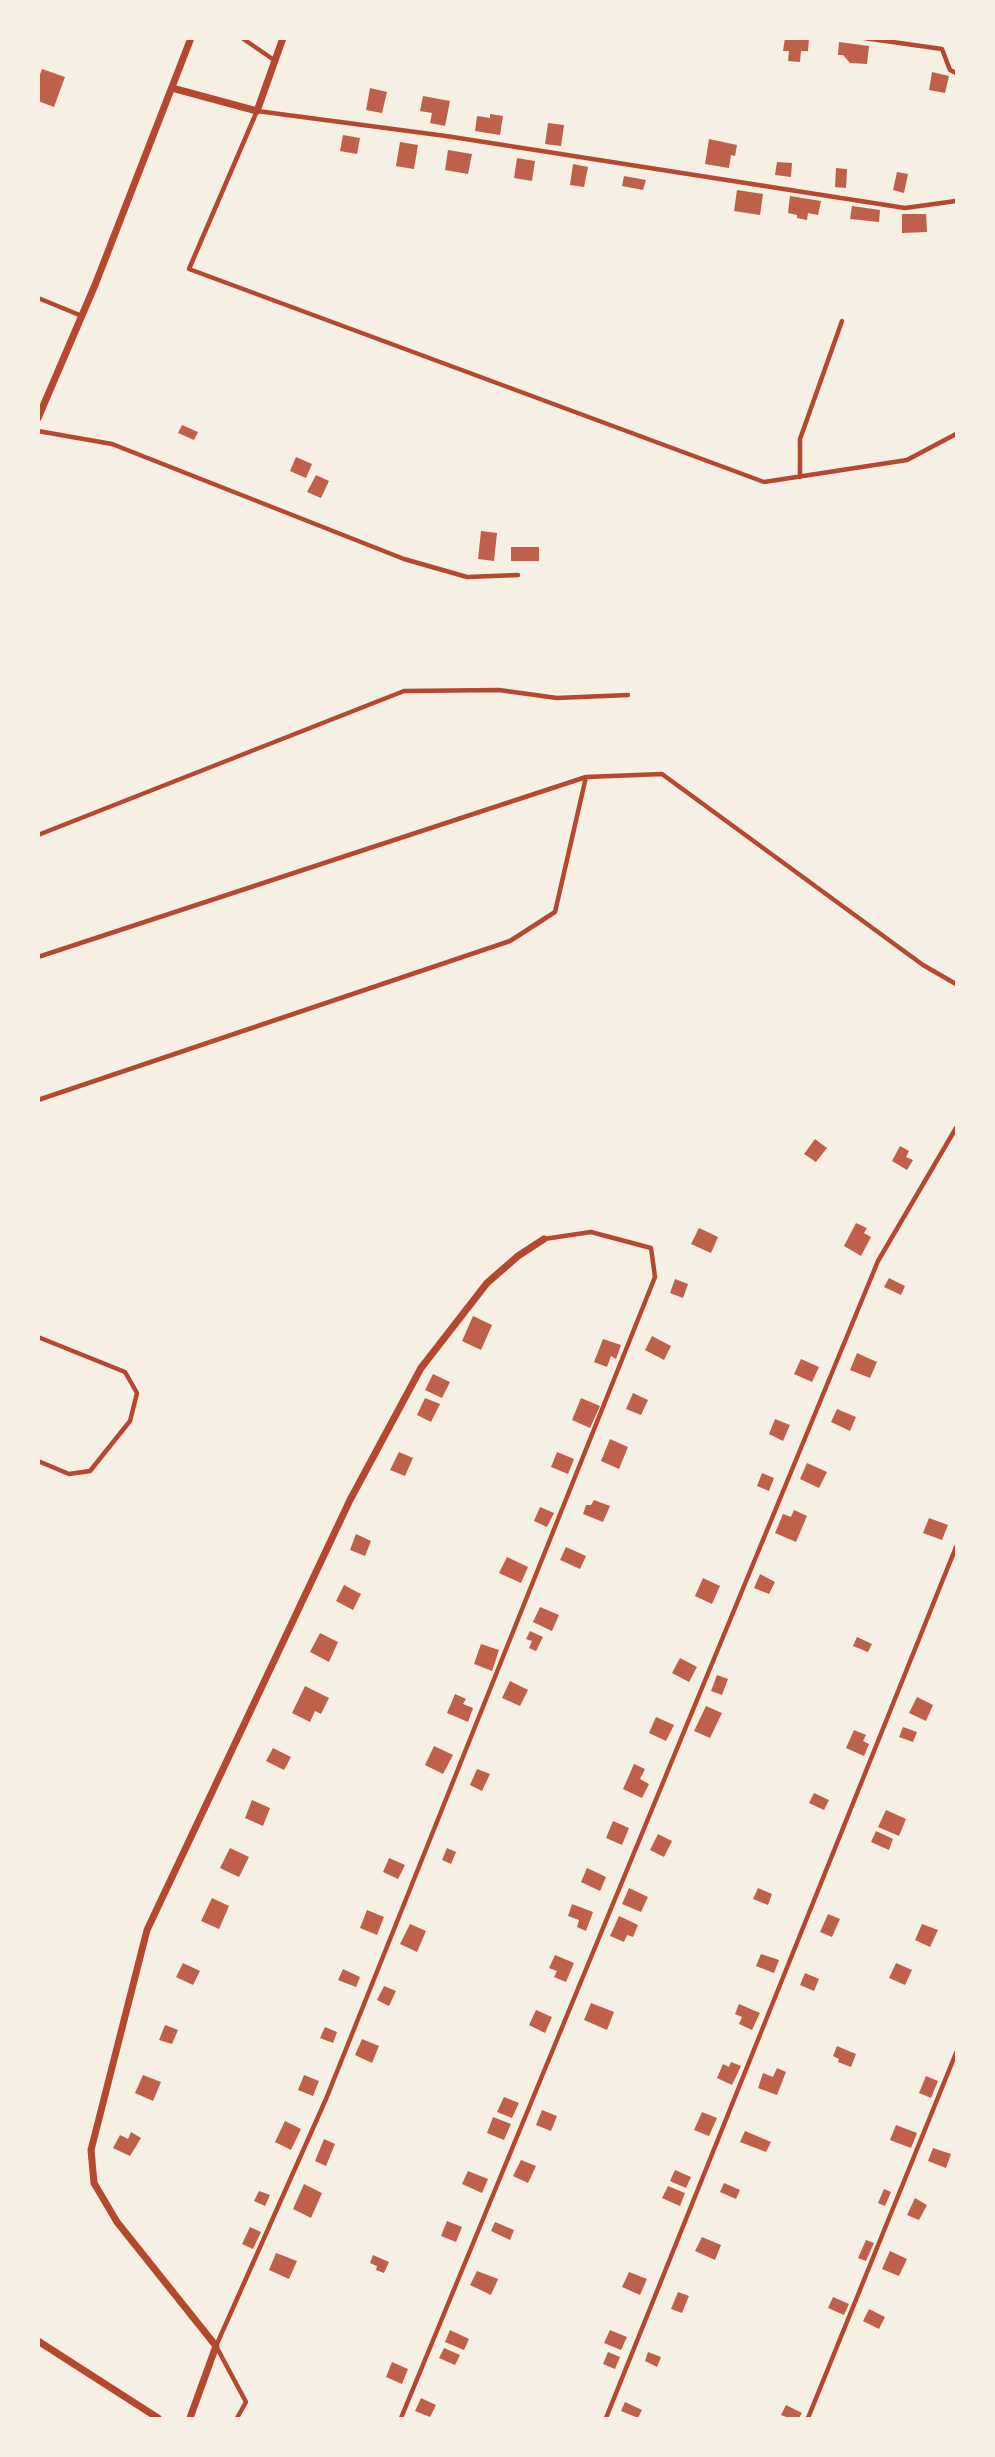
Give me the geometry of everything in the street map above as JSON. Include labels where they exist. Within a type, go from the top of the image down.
[{"type":"street","points":[[38,418],[82,317],[191,38]]},
{"type":"street","points":[[172,88],[257,111],[283,38]]},
{"type":"street","points":[[190,2418],[216,2346],[117,2221],[94,2183],[91,2150],[148,1930],[351,1500],[421,1368],[487,1283],[518,1256],[544,1239]]},
{"type":"street","points":[[38,2341],[158,2418]]},
{"type":"lane","points":[[242,38],[274,60]]},
{"type":"lane","points":[[864,38],[942,49],[950,70],[957,72]]},
{"type":"lane","points":[[957,201],[905,208],[446,136],[257,111],[189,269],[764,482],[907,460],[957,434]]},
{"type":"lane","points":[[38,298],[82,317]]},
{"type":"lane","points":[[800,477],[800,439],[842,321]]},
{"type":"lane","points":[[38,431],[113,444],[404,559],[467,577],[518,575]]},
{"type":"lane","points":[[38,835],[404,691],[499,690],[557,698],[628,695]]},
{"type":"lane","points":[[38,957],[586,777],[662,774],[923,965],[957,984]]},
{"type":"lane","points":[[38,1100],[510,941],[555,912],[586,777]]},
{"type":"lane","points":[[401,2418],[878,1261],[957,1128]]},
{"type":"lane","points":[[237,2418],[246,2402],[216,2346],[326,2099],[655,1277],[651,1248],[592,1232],[544,1239]]},
{"type":"lane","points":[[38,1337],[125,1372],[137,1393],[130,1421],[90,1471],[69,1474],[38,1461]]},
{"type":"lane","points":[[606,2418],[957,1547]]},
{"type":"lane","points":[[808,2418],[957,2053]]},
{"type":"building","points":[[785,38],[809,38],[808,51],[801,51],[800,62],[788,61],[789,51],[783,51]]},
{"type":"building","points":[[839,42],[869,46],[867,64],[850,63],[843,55],[838,55]]},
{"type":"building","points":[[42,69],[65,77],[54,107],[38,101],[38,80]]},
{"type":"building","points":[[932,72],[949,76],[945,93],[929,90]]},
{"type":"building","points":[[370,88],[387,92],[382,113],[366,110]]},
{"type":"building","points":[[423,96],[450,101],[445,126],[430,123],[432,113],[420,111]]},
{"type":"building","points":[[490,114],[503,116],[500,135],[475,131],[477,116],[490,118]]},
{"type":"building","points":[[548,123],[564,125],[561,146],[545,144]]},
{"type":"building","points":[[343,135],[360,138],[357,154],[340,151]]},
{"type":"building","points":[[709,139],[737,145],[735,156],[731,155],[729,168],[705,164]]},
{"type":"building","points":[[400,142],[418,145],[414,169],[396,166]]},
{"type":"building","points":[[448,150],[472,154],[468,174],[445,170]]},
{"type":"building","points":[[517,158],[535,161],[532,181],[514,178]]},
{"type":"building","points":[[777,162],[792,163],[791,177],[775,175]]},
{"type":"building","points":[[573,164],[588,167],[584,187],[570,185]]},
{"type":"building","points":[[836,168],[847,169],[846,188],[835,187]]},
{"type":"building","points":[[897,172],[908,174],[904,193],[893,190]]},
{"type":"building","points":[[624,176],[646,180],[643,190],[622,186]]},
{"type":"building","points":[[737,190],[763,194],[760,215],[734,211]]},
{"type":"building","points":[[790,196],[821,201],[818,215],[808,213],[807,220],[788,213]]},
{"type":"building","points":[[852,206],[880,210],[879,222],[850,219]]},
{"type":"building","points":[[902,214],[926,214],[927,232],[902,233]]},
{"type":"building","points":[[182,425],[198,432],[194,440],[178,433]]},
{"type":"building","points":[[296,457],[312,464],[306,478],[290,471]]},
{"type":"building","points":[[316,475],[329,481],[321,498],[307,492]]},
{"type":"building","points":[[481,531],[497,533],[494,561],[478,559]]},
{"type":"building","points":[[511,547],[539,547],[539,561],[511,561]]},
{"type":"building","points":[[815,1139],[827,1148],[816,1162],[804,1154]]},
{"type":"building","points":[[900,1146],[909,1151],[906,1157],[913,1160],[907,1170],[892,1161]]},
{"type":"building","points":[[856,1223],[867,1228],[864,1233],[871,1237],[861,1256],[844,1246]]},
{"type":"building","points":[[699,1228],[718,1237],[711,1253],[691,1244]]},
{"type":"building","points":[[889,1278],[905,1286],[901,1295],[884,1287]]},
{"type":"building","points":[[675,1279],[688,1284],[683,1298],[670,1293]]},
{"type":"building","points":[[473,1316],[492,1325],[481,1350],[462,1341]]},
{"type":"building","points":[[652,1336],[671,1346],[664,1360],[645,1350]]},
{"type":"building","points":[[603,1339],[621,1345],[616,1359],[611,1356],[607,1367],[594,1362]]},
{"type":"building","points":[[857,1353],[877,1362],[870,1378],[850,1370]]},
{"type":"building","points":[[801,1359],[819,1367],[812,1382],[794,1374]]},
{"type":"building","points":[[433,1374],[450,1382],[442,1398],[425,1390]]},
{"type":"building","points":[[633,1393],[648,1400],[641,1415],[626,1409]]},
{"type":"building","points":[[425,1398],[440,1404],[431,1422],[417,1415]]},
{"type":"building","points":[[581,1398],[600,1406],[590,1428],[572,1420]]},
{"type":"building","points":[[837,1409],[856,1417],[850,1431],[831,1422]]},
{"type":"building","points":[[775,1419],[790,1425],[783,1441],[769,1434]]},
{"type":"building","points":[[610,1439],[628,1447],[619,1469],[601,1461]]},
{"type":"building","points":[[399,1452],[413,1458],[405,1476],[390,1470]]},
{"type":"building","points":[[557,1452],[574,1459],[568,1474],[551,1467]]},
{"type":"building","points":[[807,1463],[827,1472],[819,1488],[800,1479]]},
{"type":"building","points":[[762,1473],[774,1478],[769,1491],[757,1486]]},
{"type":"building","points":[[594,1500],[610,1506],[603,1522],[583,1514],[586,1505],[591,1505]]},
{"type":"building","points":[[540,1507],[554,1513],[547,1527],[534,1521]]},
{"type":"building","points":[[794,1510],[807,1516],[796,1542],[775,1533],[783,1514],[791,1517]]},
{"type":"building","points":[[929,1518],[948,1525],[942,1540],[923,1533]]},
{"type":"building","points":[[356,1534],[371,1541],[365,1556],[350,1550]]},
{"type":"building","points":[[566,1547],[586,1556],[580,1569],[560,1560]]},
{"type":"building","points":[[507,1557],[528,1567],[521,1583],[499,1573]]},
{"type":"building","points":[[760,1574],[775,1582],[769,1594],[754,1588]]},
{"type":"building","points":[[703,1578],[720,1586],[712,1604],[695,1596]]},
{"type":"building","points":[[344,1585],[361,1594],[353,1610],[336,1601]]},
{"type":"building","points":[[540,1607],[559,1615],[552,1631],[533,1622]]},
{"type":"building","points":[[530,1631],[543,1637],[536,1651],[529,1648],[532,1641],[526,1639]]},
{"type":"building","points":[[320,1633],[338,1642],[329,1662],[310,1652]]},
{"type":"building","points":[[857,1637],[872,1644],[868,1652],[853,1646]]},
{"type":"building","points":[[481,1644],[499,1650],[492,1671],[474,1664]]},
{"type":"building","points":[[680,1658],[697,1667],[689,1682],[672,1673]]},
{"type":"building","points":[[717,1675],[728,1679],[722,1695],[711,1691]]},
{"type":"building","points":[[510,1681],[528,1690],[520,1706],[502,1698]]},
{"type":"building","points":[[305,1686],[329,1698],[321,1714],[315,1711],[310,1722],[292,1713]]},
{"type":"building","points":[[455,1694],[466,1699],[463,1704],[473,1708],[468,1722],[447,1713]]},
{"type":"building","points":[[917,1697],[933,1705],[926,1721],[909,1713]]},
{"type":"building","points":[[706,1706],[722,1713],[710,1738],[694,1731]]},
{"type":"building","points":[[656,1717],[674,1725],[666,1741],[649,1733]]},
{"type":"building","points":[[903,1727],[917,1732],[913,1742],[899,1737]]},
{"type":"building","points":[[854,1730],[866,1735],[863,1741],[869,1744],[864,1756],[846,1748]]},
{"type":"building","points":[[434,1746],[453,1755],[443,1774],[425,1765]]},
{"type":"building","points":[[273,1748],[291,1757],[284,1770],[266,1761]]},
{"type":"building","points":[[634,1764],[645,1769],[640,1779],[649,1784],[642,1798],[623,1789]]},
{"type":"building","points":[[477,1769],[490,1774],[482,1791],[470,1785]]},
{"type":"building","points":[[814,1793],[829,1800],[824,1810],[809,1803]]},
{"type":"building","points":[[252,1800],[270,1808],[263,1826],[245,1818]]},
{"type":"building","points":[[886,1810],[906,1819],[899,1836],[878,1827]]},
{"type":"building","points":[[613,1821],[629,1828],[622,1845],[606,1838]]},
{"type":"building","points":[[876,1831],[893,1839],[889,1850],[871,1842]]},
{"type":"building","points":[[658,1834],[672,1841],[664,1857],[650,1850]]},
{"type":"building","points":[[230,1848],[249,1857],[239,1877],[220,1868]]},
{"type":"building","points":[[447,1848],[456,1852],[451,1864],[442,1860]]},
{"type":"building","points":[[389,1858],[405,1865],[398,1879],[383,1872]]},
{"type":"building","points":[[587,1868],[606,1877],[600,1891],[581,1882]]},
{"type":"building","points":[[629,1888],[648,1897],[641,1912],[622,1904]]},
{"type":"building","points":[[758,1888],[772,1894],[768,1905],[753,1899]]},
{"type":"building","points":[[212,1898],[229,1906],[219,1929],[201,1921]]},
{"type":"building","points":[[572,1904],[593,1912],[586,1931],[577,1927],[579,1920],[568,1916]]},
{"type":"building","points":[[367,1910],[384,1917],[377,1935],[360,1928]]},
{"type":"building","points":[[828,1914],[840,1919],[832,1937],[820,1932]]},
{"type":"building","points":[[619,1916],[638,1925],[633,1937],[627,1935],[624,1942],[610,1936]]},
{"type":"building","points":[[410,1924],[426,1931],[417,1952],[400,1944]]},
{"type":"building","points":[[922,1924],[938,1930],[930,1947],[915,1940]]},
{"type":"building","points":[[761,1954],[779,1960],[774,1973],[756,1966]]},
{"type":"building","points":[[555,1955],[574,1963],[566,1982],[554,1977],[557,1971],[549,1968]]},
{"type":"building","points":[[183,1963],[200,1971],[193,1985],[176,1977]]},
{"type":"building","points":[[896,1963],[912,1970],[905,1985],[889,1978]]},
{"type":"building","points":[[343,1969],[360,1977],[356,1987],[338,1980]]},
{"type":"building","points":[[805,1973],[819,1979],[814,1991],[800,1985]]},
{"type":"building","points":[[384,1986],[396,1991],[389,2006],[377,2000]]},
{"type":"building","points":[[591,2003],[614,2012],[607,2030],[584,2020]]},
{"type":"building","points":[[739,2004],[760,2013],[752,2030],[739,2024],[742,2017],[735,2014]]},
{"type":"building","points":[[536,2010],[552,2017],[545,2033],[529,2025]]},
{"type":"building","points":[[165,2025],[178,2030],[172,2044],[159,2040]]},
{"type":"building","points":[[325,2027],[337,2032],[333,2043],[320,2038]]},
{"type":"building","points":[[362,2039],[379,2046],[372,2063],[355,2055]]},
{"type":"building","points":[[837,2046],[856,2054],[851,2067],[838,2062],[839,2059],[833,2056]]},
{"type":"building","points":[[731,2062],[741,2066],[732,2085],[717,2078],[723,2064],[729,2067]]},
{"type":"building","points":[[777,2068],[786,2072],[777,2095],[758,2088],[763,2073],[773,2077]]},
{"type":"building","points":[[143,2075],[161,2082],[153,2101],[135,2093]]},
{"type":"building","points":[[304,2075],[319,2081],[313,2096],[298,2090]]},
{"type":"building","points":[[926,2076],[938,2081],[931,2098],[919,2093]]},
{"type":"building","points":[[504,2097],[519,2103],[512,2118],[497,2112]]},
{"type":"building","points":[[542,2110],[557,2116],[551,2131],[536,2125]]},
{"type":"building","points":[[702,2112],[717,2118],[709,2136],[694,2130]]},
{"type":"building","points":[[493,2117],[511,2124],[504,2140],[487,2133]]},
{"type":"building","points":[[285,2121],[301,2129],[291,2150],[275,2142]]},
{"type":"building","points":[[896,2125],[917,2133],[911,2148],[890,2140]]},
{"type":"building","points":[[745,2131],[771,2142],[766,2152],[740,2142]]},
{"type":"building","points":[[131,2132],[141,2138],[130,2156],[113,2148],[120,2135],[128,2139]]},
{"type":"building","points":[[324,2139],[335,2144],[326,2166],[315,2161]]},
{"type":"building","points":[[933,2148],[951,2154],[946,2168],[928,2161]]},
{"type":"building","points":[[521,2160],[536,2166],[528,2183],[513,2176]]},
{"type":"building","points":[[675,2170],[691,2177],[686,2188],[670,2181]]},
{"type":"building","points":[[468,2171],[488,2179],[482,2193],[462,2184]]},
{"type":"building","points":[[724,2183],[740,2190],[736,2199],[720,2192]]},
{"type":"building","points":[[304,2184],[322,2193],[311,2218],[293,2209]]},
{"type":"building","points":[[668,2186],[685,2193],[680,2206],[662,2198]]},
{"type":"building","points":[[884,2189],[891,2192],[885,2206],[878,2203]]},
{"type":"building","points":[[259,2191],[270,2195],[265,2206],[254,2201]]},
{"type":"building","points":[[915,2198],[927,2205],[919,2220],[907,2215]]},
{"type":"building","points":[[447,2221],[462,2227],[456,2242],[441,2236]]},
{"type":"building","points":[[495,2222],[514,2230],[510,2240],[491,2231]]},
{"type":"building","points":[[250,2227],[261,2232],[253,2249],[242,2244]]},
{"type":"building","points":[[702,2237],[721,2245],[715,2260],[695,2251]]},
{"type":"building","points":[[866,2240],[874,2243],[866,2261],[858,2258]]},
{"type":"building","points":[[890,2251],[907,2259],[899,2276],[882,2269]]},
{"type":"building","points":[[276,2253],[297,2261],[289,2279],[269,2270]]},
{"type":"building","points":[[373,2255],[389,2262],[384,2273],[376,2270],[377,2266],[370,2263]]},
{"type":"building","points":[[477,2271],[498,2279],[491,2295],[470,2285]]},
{"type":"building","points":[[629,2272],[647,2279],[640,2295],[622,2287]]},
{"type":"building","points":[[678,2292],[689,2296],[682,2313],[671,2309]]},
{"type":"building","points":[[833,2297],[849,2304],[844,2315],[828,2308]]},
{"type":"building","points":[[869,2309],[885,2317],[879,2329],[863,2321]]},
{"type":"building","points":[[450,2330],[469,2339],[464,2350],[445,2342]]},
{"type":"building","points":[[610,2330],[627,2337],[621,2350],[604,2343]]},
{"type":"building","points":[[444,2348],[460,2355],[455,2365],[439,2358]]},
{"type":"building","points":[[608,2352],[620,2357],[615,2369],[603,2364]]},
{"type":"building","points":[[648,2352],[661,2357],[657,2367],[645,2361]]},
{"type":"building","points":[[392,2362],[408,2369],[402,2384],[386,2377]]},
{"type":"building","points":[[421,2398],[436,2405],[430,2417],[415,2411]]},
{"type":"building","points":[[625,2402],[642,2410],[638,2418],[621,2411]]},
{"type":"building","points":[[786,2405],[802,2413],[799,2418],[781,2415]]}]
